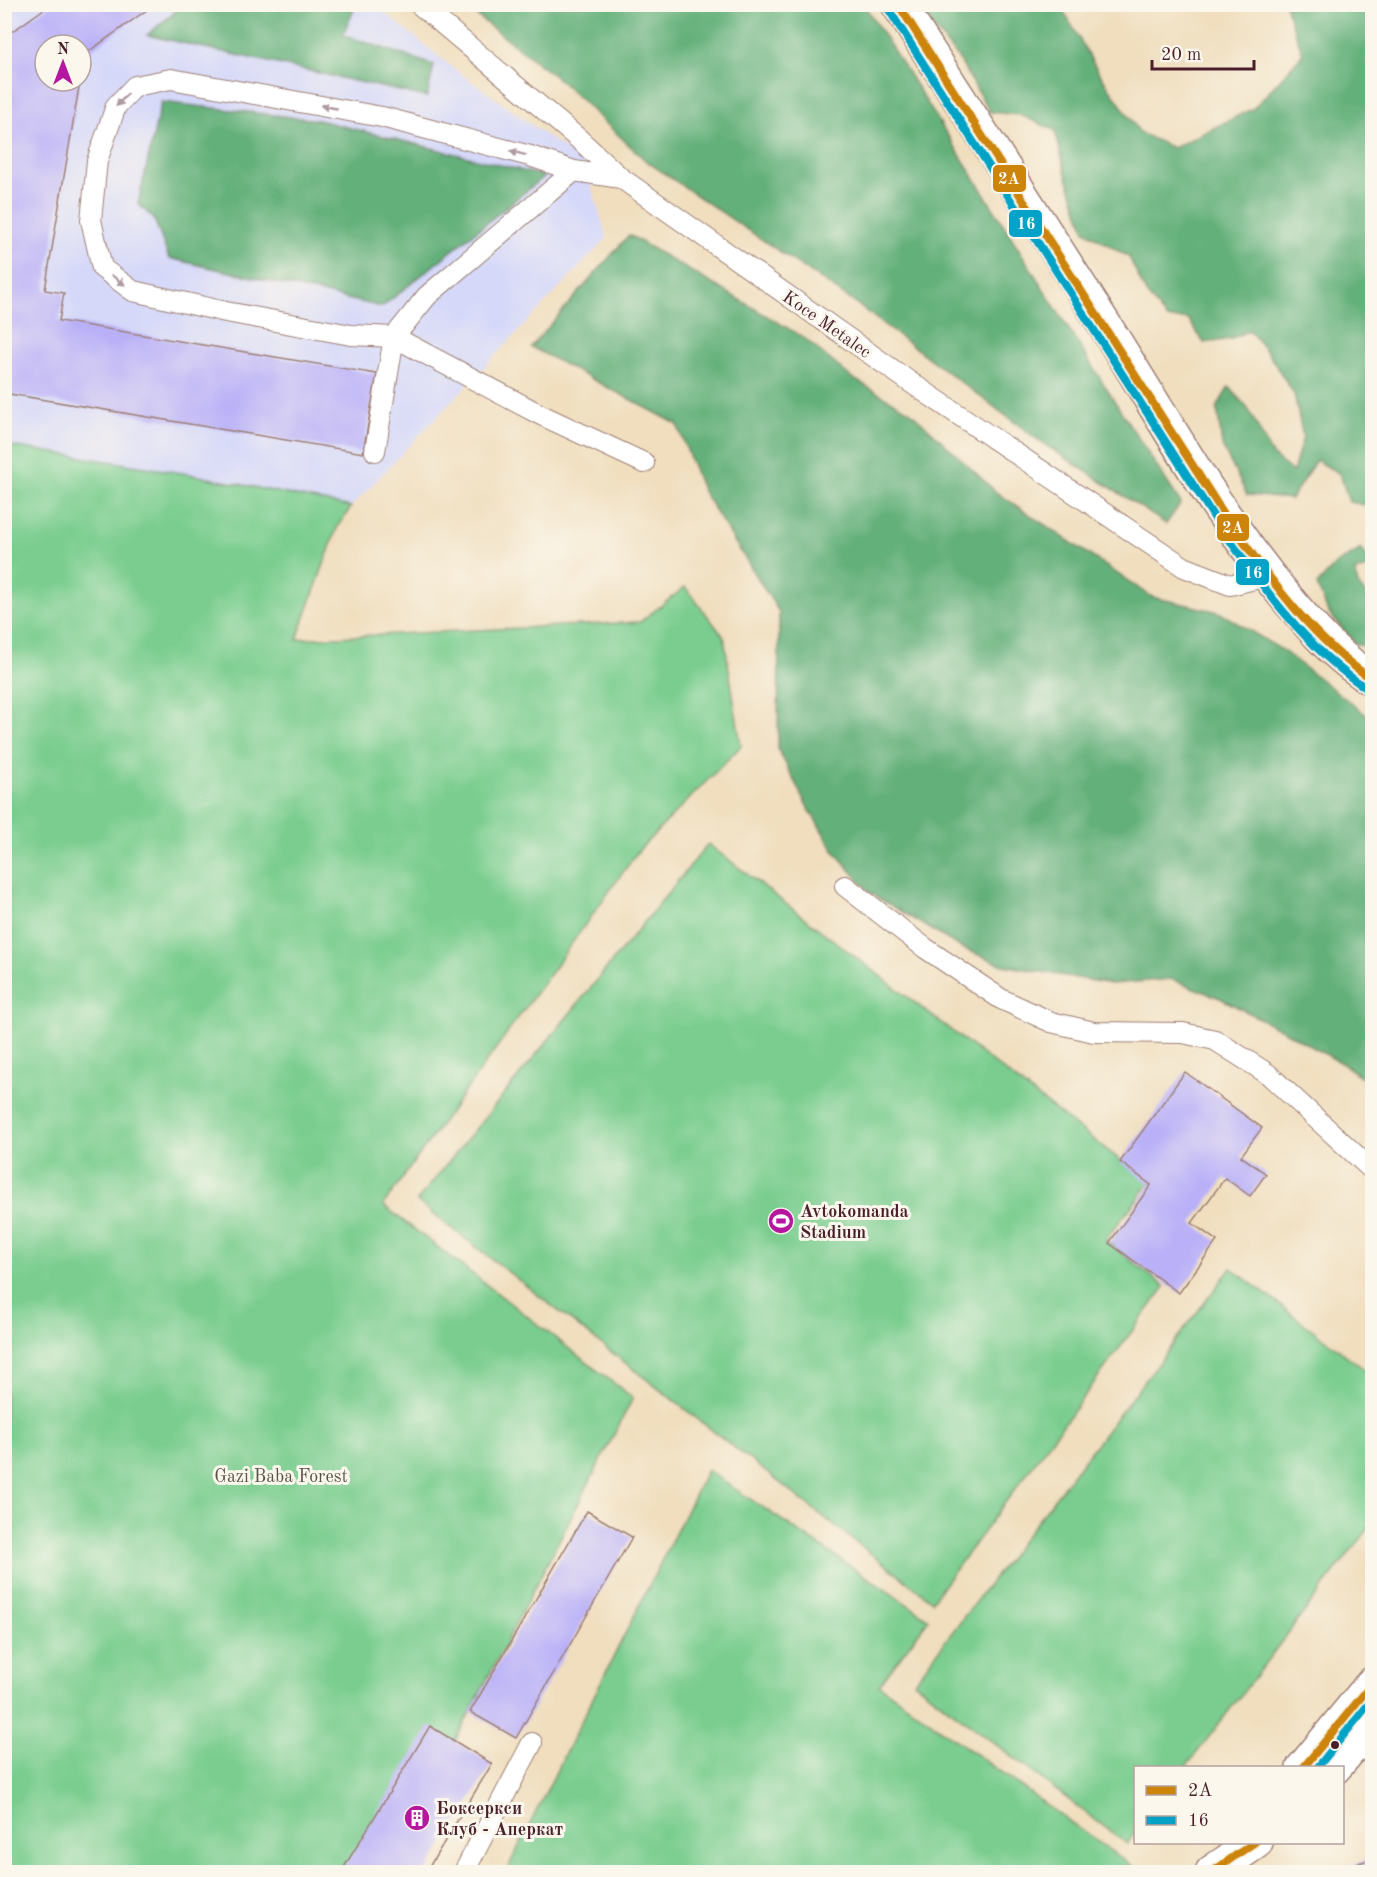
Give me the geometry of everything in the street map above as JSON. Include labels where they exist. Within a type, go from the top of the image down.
[{"type":"street","points":[[898,4],[1053,243],[1206,487],[1267,576],[1324,641],[1372,679]]},
{"type":"street","points":[[1304,1766],[1372,1684]]},
{"type":"street","points":[[1335,1766],[1372,1724]]},
{"type":"street","points":[[1199,1872],[1229,1844]]},
{"type":"street","points":[[1212,1872],[1253,1844]]},
{"type":"lane","name":"Koce Metalec","points":[[419,4],[580,140],[621,178],[910,382],[1184,567],[1230,585],[1267,576]]},
{"type":"lane","points":[[621,178],[574,171],[530,156],[382,117],[171,79],[135,86],[116,106],[97,161],[91,220],[102,268],[133,291],[226,312],[351,335],[394,337],[539,414],[644,463]]},
{"type":"lane","points":[[375,451],[394,337],[427,296],[574,171]]},
{"type":"lane","points":[[845,886],[925,948],[1000,999],[1051,1022],[1094,1032],[1183,1033],[1215,1040],[1268,1074],[1372,1170]]},
{"type":"lane","points":[[464,1872],[532,1743]]},
{"type":"shaded area","points":[[4,5],[375,5],[454,69],[584,163],[607,238],[351,507],[189,474],[5,445]]},
{"type":"green space","points":[[183,5],[356,5],[343,35],[434,65],[427,97],[147,35]]},
{"type":"green space","points":[[463,5],[864,5],[1181,503],[1166,524],[1041,442],[851,300],[646,161],[562,82]]},
{"type":"green space","points":[[915,5],[1060,5],[1099,73],[1140,133],[1173,148],[1254,108],[1303,54],[1285,5],[1372,5],[1372,506],[1349,502],[1340,474],[1316,460],[1291,499],[1247,495],[1222,446],[1217,407],[1229,387],[1249,410],[1272,455],[1293,472],[1303,437],[1294,394],[1268,353],[1249,330],[1231,339],[1204,343],[1188,319],[1167,319],[1146,293],[1129,257],[1085,231],[1066,174],[1055,130],[1020,115],[990,112],[958,58]]},
{"type":"green space","points":[[161,102],[318,120],[545,176],[382,307],[169,258],[154,219],[138,204]]},
{"type":"green space","points":[[629,235],[803,337],[852,378],[911,412],[996,492],[1152,597],[1219,612],[1282,650],[1372,719],[1372,1084],[1343,1064],[1286,1032],[1220,998],[1171,979],[1111,984],[1003,965],[960,947],[870,893],[835,852],[807,806],[778,749],[779,612],[702,490],[677,424],[531,347]]},
{"type":"green space","name":"Gazi Baba Forest","points":[[4,445],[189,474],[351,507],[337,528],[297,639],[640,622],[685,587],[724,637],[741,746],[639,850],[383,1205],[633,1398],[387,1872],[5,1872]]},
{"type":"green space","points":[[1361,549],[1372,563],[1372,567],[1355,571],[1358,585],[1372,602],[1372,646],[1356,645],[1328,612],[1317,585],[1335,565]]},
{"type":"green space","name":"Avtokomanda Stadium","points":[[708,844],[1150,1183],[1105,1240],[1165,1287],[932,1601],[417,1201]]},
{"type":"green space","points":[[1231,1268],[1372,1375],[1372,1523],[1187,1766],[1134,1766],[1134,1834],[1127,1844],[914,1682]]},
{"type":"green space","points":[[707,1470],[929,1619],[879,1685],[1140,1872],[506,1872]]},
{"type":"building","points":[[51,4],[155,4],[93,49],[93,33],[33,33],[33,93],[78,93],[45,290],[64,293],[59,321],[377,374],[363,453],[4,393],[4,30],[13,31]]},
{"type":"building","points":[[1185,1072],[1262,1128],[1241,1156],[1266,1174],[1250,1196],[1225,1178],[1192,1223],[1217,1241],[1179,1293],[1109,1243],[1151,1185],[1120,1162]]},
{"type":"building","points":[[587,1511],[632,1537],[516,1738],[470,1712]]},
{"type":"building","name":"Боксеркси Клуб - Аперкат","points":[[430,1726],[492,1764],[426,1872],[341,1872]]},
{"type":"building","points":[[1372,1859],[1372,1872],[1327,1872]]},
{"type":"transit line","name":"2A","points":[[898,4],[1225,516],[1291,605],[1329,645],[1372,679]]},
{"type":"transit line","name":"16","points":[[889,10],[1233,545],[1266,590],[1303,633],[1322,653],[1366,688]]},
{"type":"transit line","name":"2A","points":[[1305,1766],[1372,1684]]},
{"type":"transit line","name":"16","points":[[1319,1766],[1372,1700]]},
{"type":"transit line","name":"2A","points":[[1212,1872],[1252,1844]]},
{"type":"place","name":"Avtokomanda Stadium","points":[[781,1221]]},
{"type":"place","name":"Боксеркси Клуб - Аперкат","points":[[417,1818]]}]
